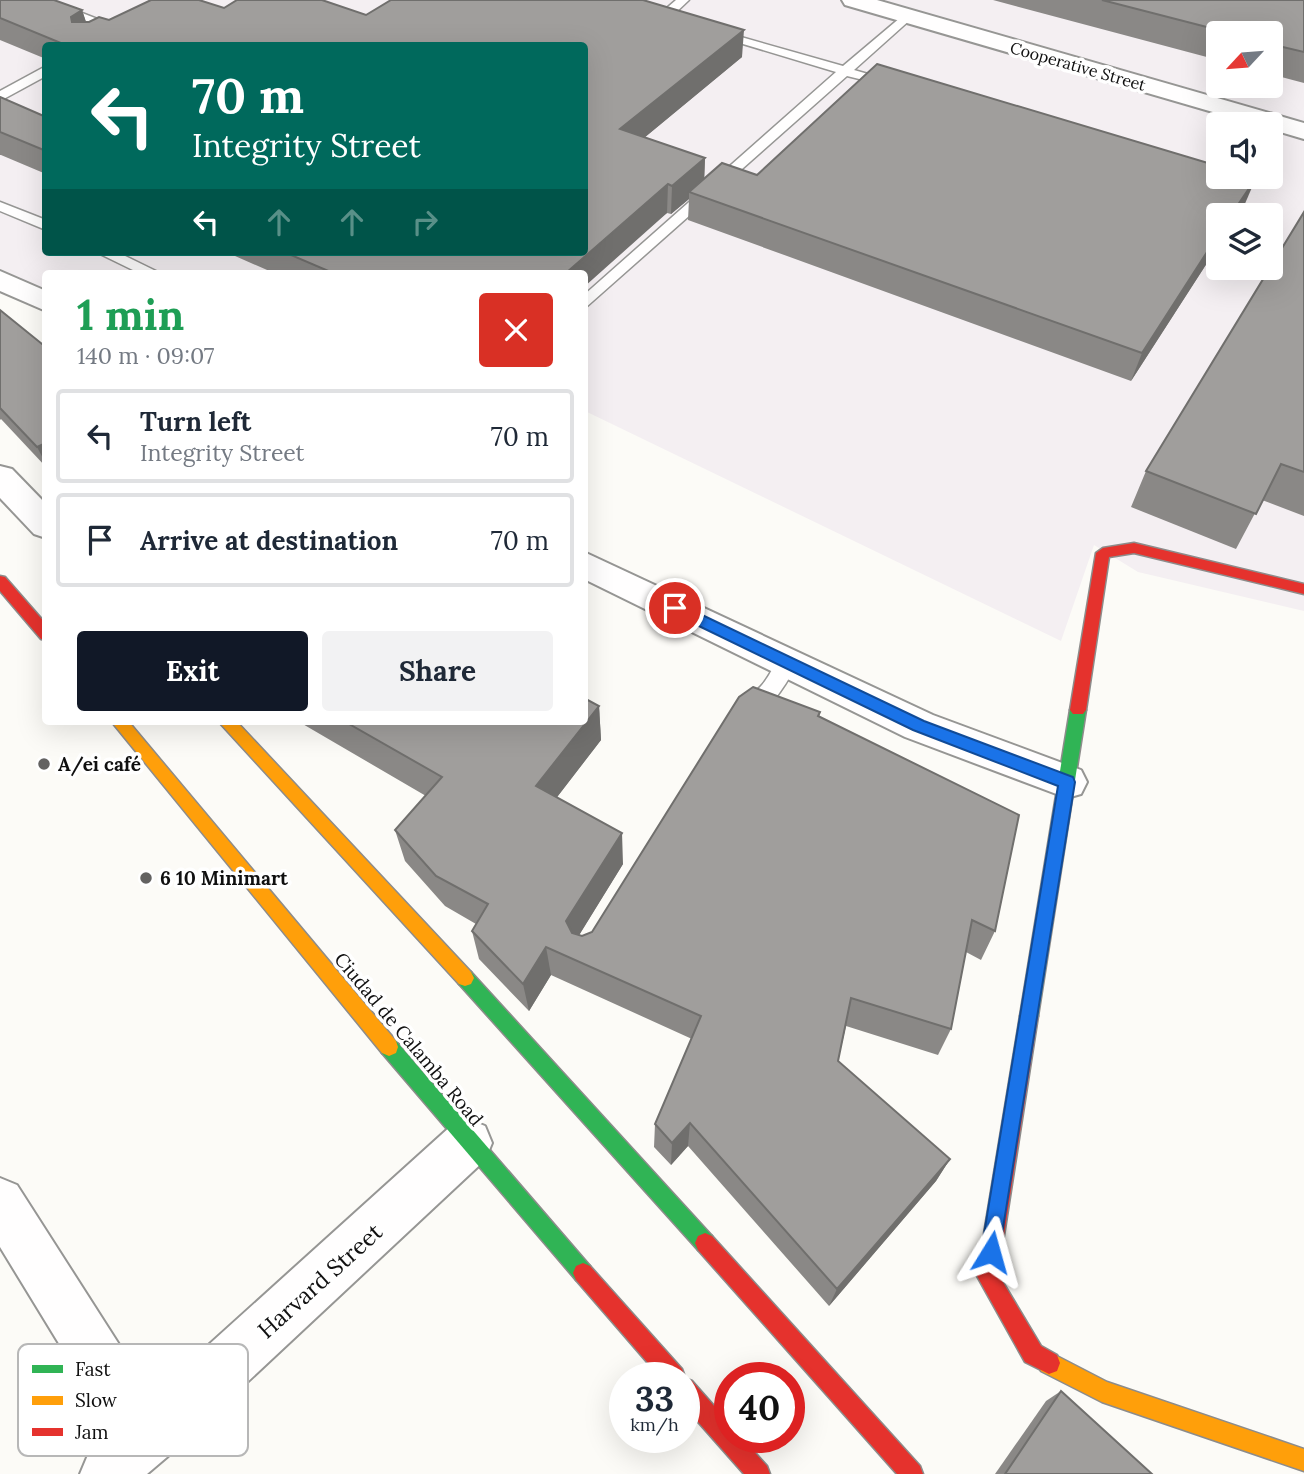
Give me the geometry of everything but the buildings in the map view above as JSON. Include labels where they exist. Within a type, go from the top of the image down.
[{"type":"street","name":"Cooperative Street","points":[[853,0],[1304,131]]},
{"type":"street","points":[[0,280],[42,300]]},
{"type":"street","points":[[0,477],[42,522]]},
{"type":"street","points":[[1304,589],[1134,548],[1103,553],[987,1276],[1033,1354],[1102,1391],[1304,1460]]},
{"type":"street","points":[[588,566],[919,726],[1067,782]]},
{"type":"street","points":[[0,581],[42,630]]},
{"type":"street","name":"Ciudad de Calamba Road","points":[[122,725],[468,1143],[661,1362]]},
{"type":"street","points":[[230,725],[573,1095],[912,1474]]},
{"type":"street","name":"Harvard Street","points":[[248,1346],[468,1143]]},
{"type":"street","points":[[0,1202],[89,1344]]},
{"type":"street","points":[[700,1407],[759,1474]]},
{"type":"street","name":"Harvard Street","points":[[107,1474],[128,1456]]},
{"type":"lane","points":[[37,0],[122,26],[98,40]]},
{"type":"lane","points":[[678,20],[665,16],[683,0]]},
{"type":"lane","points":[[588,300],[907,16]]},
{"type":"lane","points":[[704,28],[899,87]]},
{"type":"lane","points":[[0,97],[42,72]]},
{"type":"lane","points":[[0,206],[42,224]]},
{"type":"lane","points":[[113,256],[145,270]]},
{"type":"lane","points":[[727,723],[768,693],[788,662]]},
{"type":"shaded area","points":[[0,0],[1304,0],[1304,611],[1138,572],[1094,545],[1061,641],[588,412],[588,270],[42,270],[42,292],[0,271]]},
{"type":"traffic: fast","points":[[1029,1016],[1078,710]]},
{"type":"traffic: fast","points":[[465,978],[705,1243]]},
{"type":"traffic: fast","points":[[389,1047],[583,1273]]},
{"type":"traffic: slow","points":[[122,725],[389,1047]]},
{"type":"traffic: slow","points":[[230,725],[465,978]]},
{"type":"traffic: slow","points":[[1049,1363],[1102,1391],[1304,1460]]},
{"type":"traffic: jam","points":[[1078,710],[1103,553],[1134,548],[1304,589]]},
{"type":"traffic: jam","points":[[0,581],[42,630]]},
{"type":"traffic: jam","points":[[1029,1016],[987,1276],[1033,1354],[1049,1363]]},
{"type":"traffic: jam","points":[[705,1243],[912,1474]]},
{"type":"traffic: jam","points":[[583,1273],[661,1362]]},
{"type":"traffic: jam","points":[[700,1407],[759,1474]]},
{"type":"place","name":"A/ei café","points":[[44,764]]},
{"type":"place","name":"6 10 Minimart","points":[[146,878]]},
{"type":"route","points":[[675,608],[919,726],[1067,782],[991,1252]]}]
